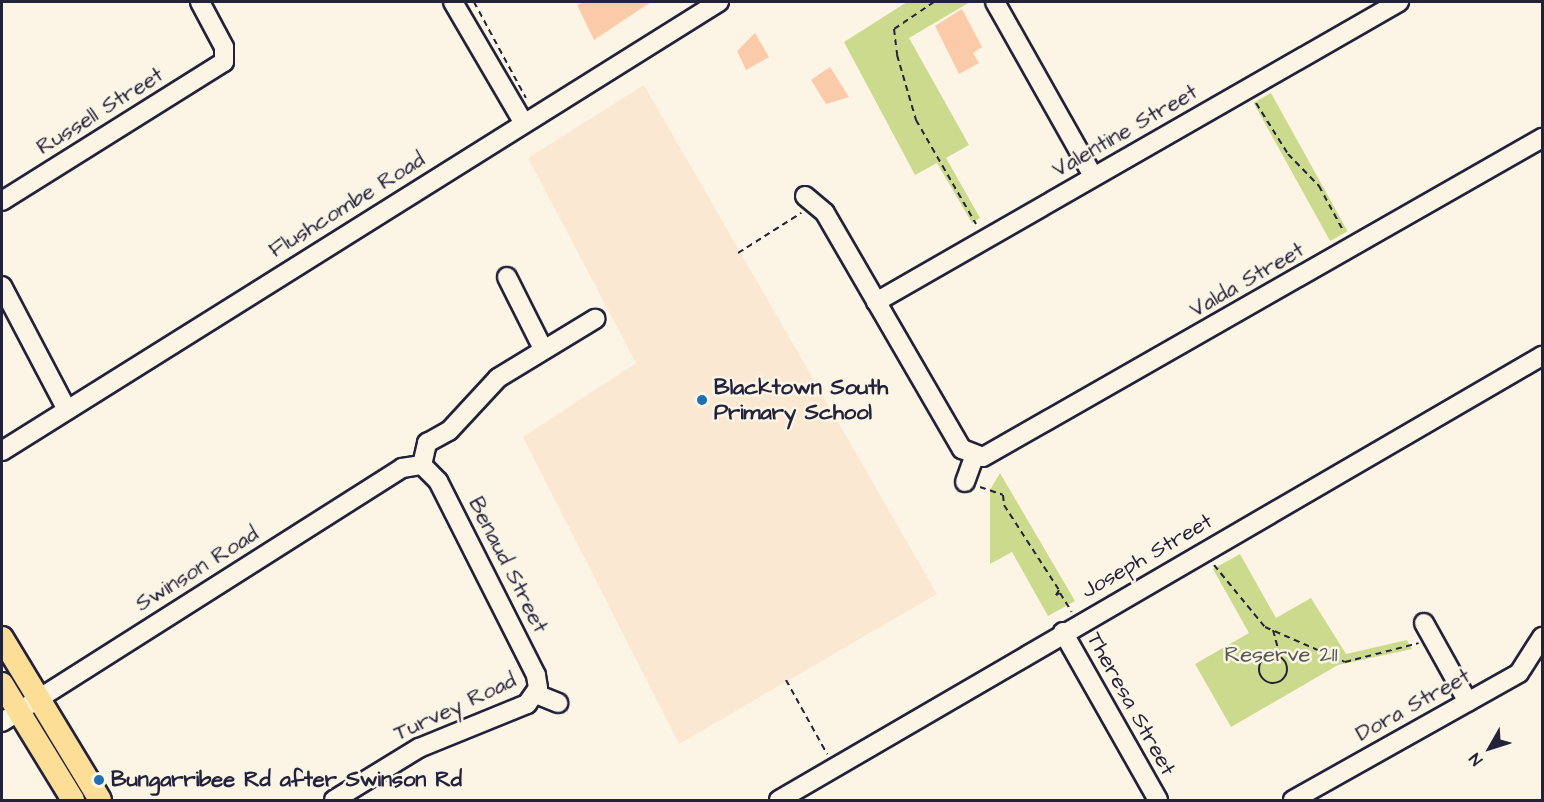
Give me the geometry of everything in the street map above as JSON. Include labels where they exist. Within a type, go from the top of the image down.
[{"type":"main road","points":[[2,638],[100,801]]},
{"type":"main road","points":[[2,684],[10,717],[73,801]]},
{"type":"street","name":"Russell Street","points":[[2,201],[224,62],[224,47],[200,2]]},
{"type":"street","points":[[453,2],[523,122]]},
{"type":"street","name":"Flushcombe Road","points":[[2,451],[523,122],[719,2]]},
{"type":"street","points":[[996,2],[1093,176]]},
{"type":"street","name":"Valentine Street","points":[[876,302],[1399,2]]},
{"type":"street","name":"Valda Street","points":[[974,457],[989,455],[1542,138]]},
{"type":"street","points":[[809,199],[876,302],[962,449],[974,457],[965,482]]},
{"type":"street","points":[[507,277],[543,349]]},
{"type":"street","points":[[2,286],[67,410]]},
{"type":"street","points":[[422,465],[428,443],[449,431],[498,378],[595,319]]},
{"type":"street","name":"Joseph Street","points":[[779,801],[1063,632],[1542,356]]},
{"type":"street","name":"Benaud Street","points":[[422,465],[438,481],[536,675],[536,694]]},
{"type":"street","name":"Swinson Road","points":[[10,717],[402,468],[422,465]]},
{"type":"street","points":[[1428,630],[1468,702]]},
{"type":"street","name":"Theresa Street","points":[[1063,632],[1158,801]]},
{"type":"street","name":"Dora Street","points":[[1293,801],[1523,671],[1542,637]]},
{"type":"street","points":[[536,694],[558,703]]},
{"type":"street","name":"Turvey Road","points":[[334,801],[409,753],[521,708],[536,694]]},
{"type":"path","points":[[474,2],[529,97]]},
{"type":"path","points":[[934,2],[894,29],[897,55],[916,120],[976,224]]},
{"type":"path","points":[[1247,89],[1288,154],[1319,186],[1352,247]]},
{"type":"path","points":[[738,253],[809,199]]},
{"type":"path","points":[[965,482],[1003,495],[1004,505],[1059,590],[1056,595],[1060,593],[1073,615]]},
{"type":"path","points":[[1203,551],[1273,630],[1345,662],[1410,647],[1428,630]]},
{"type":"path","points":[[1273,630],[1280,656],[1284,676],[1272,686],[1260,667],[1268,655],[1280,656]]},
{"type":"path","points":[[786,680],[828,755]]},
{"type":"shaded area","name":"Blacktown South Primary School","points":[[644,85],[937,594],[679,744],[523,437],[636,363],[528,158]]},
{"type":"green space","points":[[907,2],[970,2],[909,38],[969,145],[946,158],[980,218],[972,223],[937,163],[915,175],[844,42]]},
{"type":"green space","points":[[1271,93],[1348,231],[1330,241],[1254,103]]},
{"type":"green space","points":[[1000,473],[1075,601],[1048,616],[1012,552],[990,564],[990,490]]},
{"type":"green space","name":"Reserve 211","points":[[1240,554],[1276,618],[1311,598],[1346,654],[1407,640],[1412,649],[1338,665],[1231,727],[1195,664],[1249,633],[1213,569]]},
{"type":"building","points":[[584,2],[651,2],[594,40],[577,5]]},
{"type":"building","points":[[962,9],[982,47],[973,53],[979,63],[959,74],[935,26]]},
{"type":"building","points":[[755,33],[769,57],[746,70],[737,51]]},
{"type":"building","points":[[830,67],[849,97],[826,104],[811,80]]},
{"type":"place","name":"Blacktown South Primary School","points":[[702,400]]},
{"type":"place","name":"Bungarribee Rd after Swinson Rd","points":[[99,780]]}]
